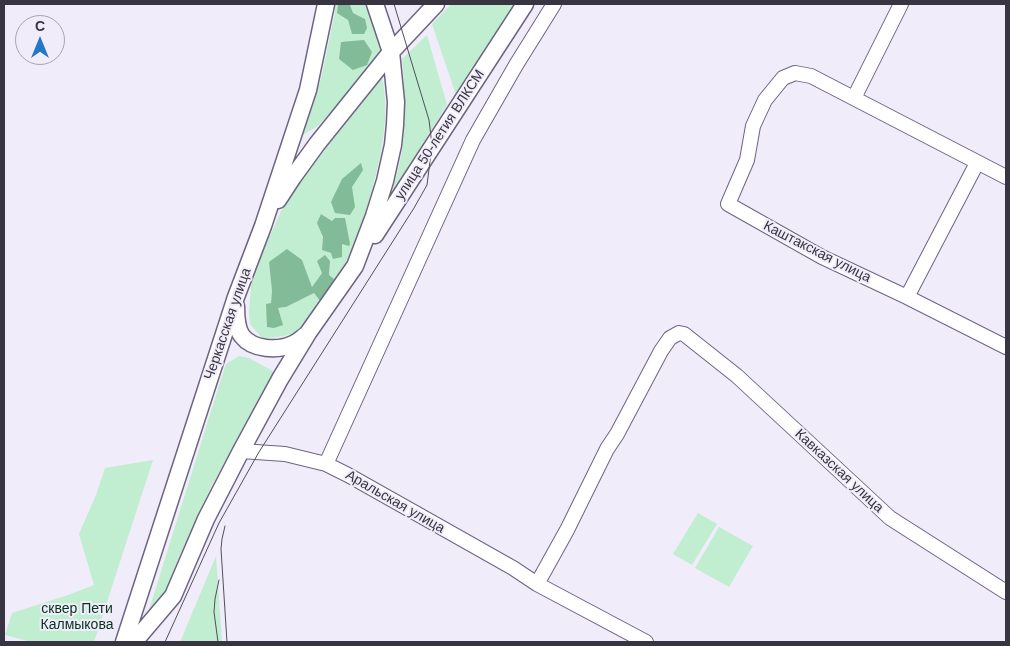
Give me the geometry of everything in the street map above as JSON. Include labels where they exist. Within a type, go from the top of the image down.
[{"type":"main road","points":[[134,642],[173,596],[206,519],[241,451],[308,334],[354,266],[374,216],[385,181],[393,144],[396,102],[391,52],[375,4]]},
{"type":"main road","points":[[263,226],[293,177],[391,52],[436,4]]},
{"type":"main road","name":"улица 50-летия ВЛКСМ","points":[[354,266],[525,4]]},
{"type":"main road","name":"Черкасская улица","points":[[124,642],[236,297],[263,226],[308,90],[325,6]]},
{"type":"main road","points":[[236,297],[237,326],[242,336],[251,344],[265,348],[278,348],[294,344],[308,334]]},
{"type":"street","points":[[326,464],[473,140],[554,4]]},
{"type":"street","points":[[901,4],[854,98],[1006,177]]},
{"type":"street","name":"Каштакская улица","points":[[854,98],[810,76],[795,73],[783,78],[765,100],[753,126],[747,160],[728,204],[822,257],[1006,347]]},
{"type":"street","points":[[907,297],[977,163]]},
{"type":"street","name":"Кавказская улица","points":[[538,584],[607,449],[617,434],[661,350],[670,338],[679,333],[684,334],[737,376],[890,518],[1006,592]]},
{"type":"street","name":"Аральская улица","points":[[241,451],[285,454],[326,464],[513,568],[538,584],[646,642]]},
{"type":"green space","points":[[335,4],[367,4],[384,53],[318,126],[299,137],[321,79]],"holes":[[[353,13],[365,19],[352,33],[348,20]]]},
{"type":"green space","points":[[451,4],[516,4],[456,95],[432,24]]},
{"type":"green space","points":[[338,5],[350,5],[353,13],[365,19],[367,28],[364,34],[352,34],[348,20],[337,13]]},
{"type":"green space","points":[[427,35],[447,105],[392,193],[400,162],[404,128],[405,105],[402,59]]},
{"type":"green space","points":[[364,40],[372,52],[367,65],[353,70],[339,59],[341,42]]},
{"type":"green space","points":[[382,77],[385,119],[382,148],[367,206],[350,253],[327,296],[305,326],[289,335],[262,338],[250,324],[251,285],[281,211],[302,179]],"holes":[[[321,214],[332,221],[322,250],[323,237]],[[302,260],[312,287],[330,261],[329,275],[320,301],[314,293],[286,307],[278,308],[267,304],[271,304],[272,291],[269,262]]]},
{"type":"green space","points":[[361,163],[363,170],[352,187],[355,207],[350,215],[335,213],[331,202],[342,179]]},
{"type":"green space","points":[[321,214],[332,221],[335,218],[345,218],[350,244],[349,246],[342,244],[342,257],[333,259],[331,253],[322,250],[323,237],[317,223]]},
{"type":"green space","points":[[287,249],[302,260],[312,287],[322,273],[317,261],[325,255],[330,261],[329,275],[334,279],[329,291],[320,301],[314,293],[286,307],[278,308],[283,325],[274,328],[267,327],[266,304],[271,303],[272,291],[269,262]]},
{"type":"green space","points":[[239,356],[249,358],[276,373],[213,483],[179,557],[148,642],[139,642],[226,364]]},
{"type":"green space","name":"сквер Пети Калмыкова","points":[[153,460],[94,642],[31,642],[5,635],[12,613],[94,585],[79,534],[96,495],[105,468]]},
{"type":"green space","points":[[698,513],[717,524],[692,565],[673,554]]},
{"type":"green space","points":[[719,527],[753,546],[729,587],[695,568]]},
{"type":"green space","points":[[216,556],[222,642],[180,642]]},
{"type":"tram line","points":[[165,642],[219,523],[259,452],[427,185],[432,145],[429,120],[394,4]]},
{"type":"tram line","points":[[225,526],[221,549],[227,642]]},
{"type":"tram line","points":[[218,642],[214,612],[219,580]]}]
